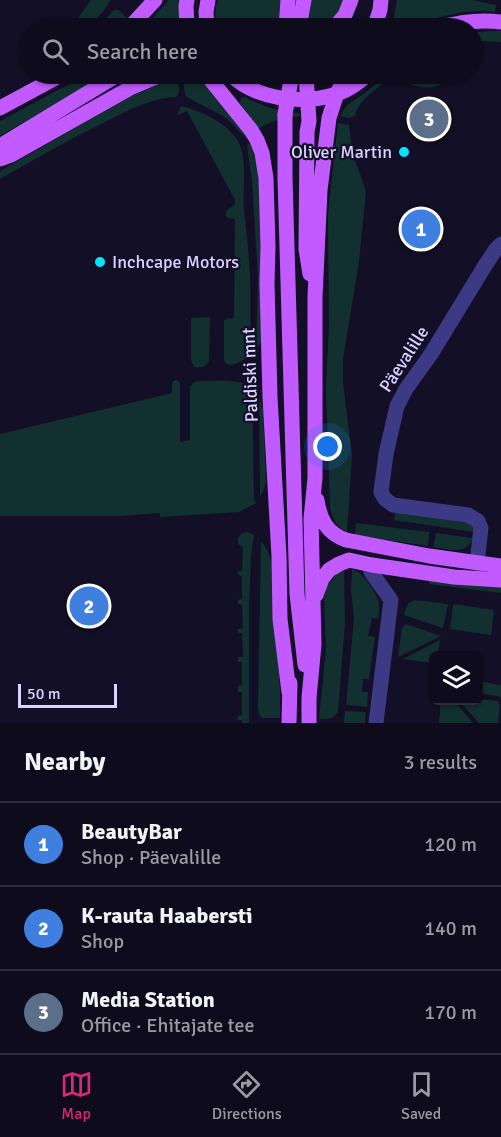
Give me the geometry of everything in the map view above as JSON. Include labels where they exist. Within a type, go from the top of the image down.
[{"type":"main road","points":[[138,18],[155,0]]},
{"type":"main road","points":[[187,0],[187,18]]},
{"type":"main road","points":[[206,18],[208,0]]},
{"type":"main road","points":[[287,18],[288,0]]},
{"type":"main road","points":[[301,18],[304,0]]},
{"type":"main road","points":[[342,18],[351,0]]},
{"type":"main road","points":[[377,18],[381,0]]},
{"type":"main road","points":[[483,21],[501,22]]},
{"type":"main road","points":[[0,108],[44,84]]},
{"type":"main road","points":[[0,146],[102,84]]},
{"type":"main road","points":[[0,159],[139,84]]},
{"type":"main road","name":"Paldiski mnt","points":[[215,84],[257,140],[262,153],[266,178],[270,397],[279,556],[280,619],[289,692]]},
{"type":"main road","points":[[243,84],[257,92],[287,99],[308,99],[337,93],[356,84]]},
{"type":"main road","name":"Paldiski mnt","points":[[286,84],[285,178],[297,594],[309,698]]},
{"type":"main road","name":"Paldiski mnt","points":[[285,114],[290,84]]},
{"type":"main road","points":[[307,84],[309,121],[306,249],[315,297]]},
{"type":"main road","name":"Paldiski mnt","points":[[309,723],[314,644],[311,519],[315,478],[315,297],[320,190],[328,118],[342,84]]},
{"type":"main road","points":[[315,478],[320,515],[330,532],[337,536],[346,540],[501,566]]},
{"type":"main road","points":[[372,565],[375,545]]},
{"type":"main road","points":[[313,602],[322,579],[329,570],[349,560],[454,577],[501,580]]},
{"type":"main road","name":"Paldiski mnt","points":[[289,723],[289,692],[297,594]]},
{"type":"street","name":"Päevalille","points":[[477,563],[481,528],[478,521],[468,515],[393,505],[385,499],[381,492],[386,454],[397,406],[486,264],[501,244]]},
{"type":"street","points":[[372,565],[371,572],[391,600],[376,723]]},
{"type":"green space","points":[[91,0],[111,0],[97,18],[78,18]]},
{"type":"green space","points":[[169,0],[181,0],[181,18],[152,18]]},
{"type":"green space","points":[[218,0],[344,0],[335,18],[215,18]]},
{"type":"green space","points":[[397,0],[472,0],[496,5],[495,12],[464,12],[437,18],[394,17]]},
{"type":"green space","points":[[114,10],[119,10],[127,18],[106,18]]},
{"type":"green space","points":[[501,31],[501,42],[483,41],[483,32]]},
{"type":"green space","points":[[69,84],[87,84],[0,136],[0,121]]},
{"type":"green space","points":[[160,84],[178,84],[179,90],[176,97],[149,102],[132,109],[0,179],[0,171],[129,97]]},
{"type":"green space","points":[[183,84],[206,84],[249,137],[247,139],[226,118],[185,94]]},
{"type":"green space","points":[[375,84],[384,84],[367,96],[357,109],[355,116],[349,118],[340,116],[347,105]]},
{"type":"green space","points":[[410,84],[442,84],[427,88]]},
{"type":"green space","points":[[245,97],[258,104],[299,113],[300,116],[273,121],[258,129],[240,103],[241,98]]},
{"type":"green space","points":[[181,106],[204,114],[225,127],[236,138],[242,154],[250,274],[250,356],[231,365],[224,361],[224,321],[234,318],[235,219],[228,218],[226,211],[235,204],[235,200],[187,111],[177,115]]},
{"type":"green space","points":[[338,123],[349,125],[353,156],[366,192],[359,261],[343,359],[343,383],[352,455],[347,532],[336,522],[330,508],[326,387],[329,327],[328,214]]},
{"type":"green space","points":[[250,143],[262,181],[262,340],[256,349],[258,278],[252,182],[247,146]]},
{"type":"green space","points":[[210,317],[209,361],[203,367],[194,367],[191,360],[191,318]]},
{"type":"green space","points":[[173,381],[180,382],[180,442],[190,440],[190,387],[193,383],[226,381],[239,382],[252,387],[254,500],[256,503],[239,512],[160,517],[160,513],[120,516],[0,516],[0,434],[172,393]]},
{"type":"green space","points":[[259,396],[263,409],[266,481],[260,496]]},
{"type":"green space","points":[[395,511],[466,521],[471,524],[474,532],[394,520]]},
{"type":"green space","points":[[356,523],[429,532],[428,546],[355,535]]},
{"type":"green space","points":[[248,532],[254,535],[249,605],[249,723],[242,723],[242,720],[237,720],[238,716],[242,715],[242,692],[238,692],[238,686],[242,685],[242,662],[238,662],[238,657],[243,657],[242,633],[238,633],[238,629],[243,628],[242,605],[238,604],[238,600],[242,599],[242,576],[238,575],[238,571],[242,571],[243,547],[238,544],[238,538],[242,533]]},
{"type":"green space","points":[[436,533],[473,538],[466,547],[450,550],[433,547]]},
{"type":"green space","points":[[261,541],[266,547],[273,568],[280,718],[262,718],[258,708]]},
{"type":"green space","points":[[352,569],[367,581],[379,604],[378,619],[372,618],[368,636],[375,637],[369,679],[363,679],[362,692],[368,692],[367,707],[346,705],[354,618],[351,591]]},
{"type":"green space","points":[[344,570],[345,623],[338,712],[332,718],[319,719],[326,649],[324,598],[327,586],[338,572]]},
{"type":"green space","points":[[430,577],[501,587],[501,593],[429,584]]},
{"type":"green space","points":[[415,600],[448,604],[443,628],[404,615],[406,608]]},
{"type":"green space","points":[[453,604],[494,610],[491,635],[450,629]]},
{"type":"green space","points":[[406,624],[441,636],[398,657],[402,628]]},
{"type":"green space","points":[[440,640],[439,651],[429,651],[429,662],[403,659]]},
{"type":"green space","points":[[483,682],[501,685],[501,697],[483,694]]},
{"type":"green space","points":[[483,699],[497,701],[500,705],[498,723],[479,723],[463,705],[483,705]]},
{"type":"green space","points":[[441,705],[457,705],[473,723],[439,723]]},
{"type":"green space","points":[[345,711],[366,712],[365,723],[344,723]]},
{"type":"place","name":"Media Station","points":[[429,119]]},
{"type":"place","name":"Oliver Martin","points":[[404,152]]},
{"type":"place","name":"BeautyBar","points":[[421,229]]},
{"type":"place","name":"Inchcape Motors","points":[[100,262]]},
{"type":"place","name":"K-rauta Haabersti","points":[[89,606]]}]
